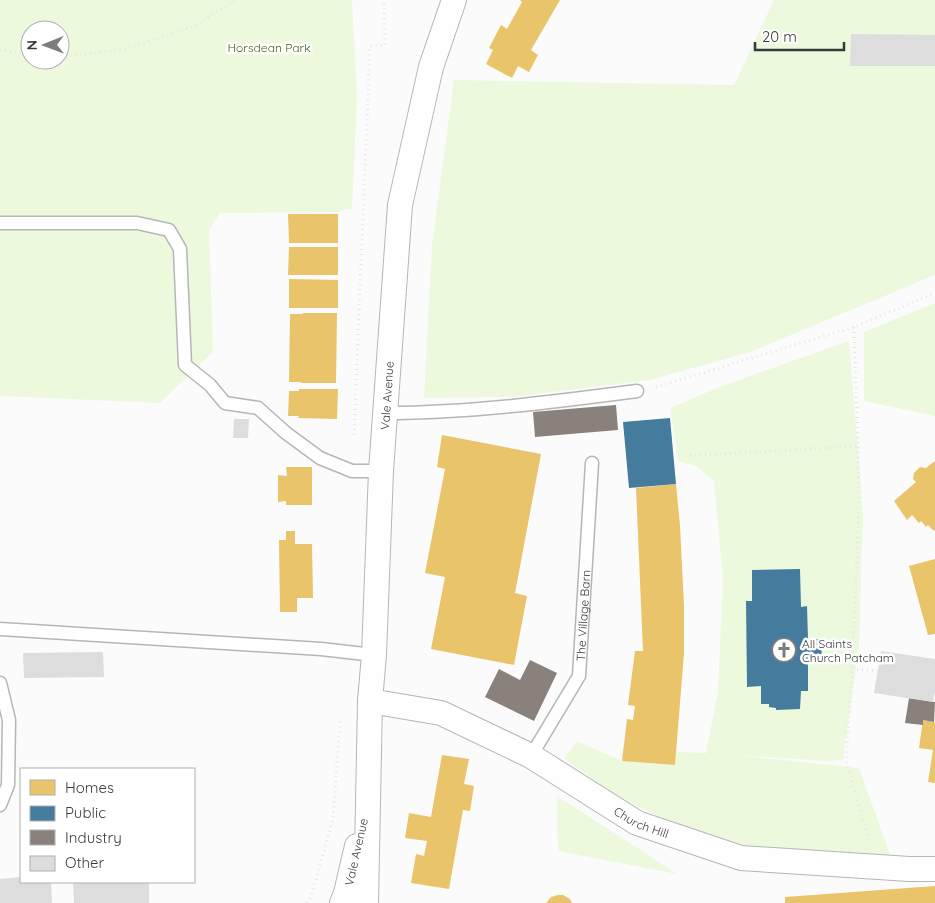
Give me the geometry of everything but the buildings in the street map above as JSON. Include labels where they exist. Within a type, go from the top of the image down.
[{"type":"street","name":"Vale Avenue","points":[[366,903],[370,701],[374,654],[381,471],[400,205],[431,67],[454,0]]},
{"type":"street","name":"Church Hill","points":[[370,701],[441,713],[531,756],[637,823],[741,858],[935,869]]},
{"type":"street","name":"Vale Avenue","points":[[342,903],[368,800]]},
{"type":"lane","points":[[0,223],[137,223],[170,230],[180,249],[185,365],[210,385],[225,403],[258,408],[286,434],[320,458],[352,471],[381,471]]},
{"type":"lane","points":[[385,413],[426,413],[523,405],[637,391]]},
{"type":"lane","name":"The Village Barn","points":[[531,756],[579,676],[592,463]]},
{"type":"lane","points":[[0,629],[374,654]]},
{"type":"lane","points":[[0,683],[9,720],[8,785],[0,805]]},
{"type":"path","points":[[70,56],[127,49],[193,27],[235,0]]},
{"type":"path","points":[[384,0],[386,45]]},
{"type":"path","points":[[0,50],[20,54]]},
{"type":"path","points":[[637,391],[854,327],[935,293]]},
{"type":"path","points":[[854,327],[859,507],[846,761],[878,866]]},
{"type":"path","points":[[685,456],[858,446]]},
{"type":"path","points":[[852,669],[878,671]]},
{"type":"green space","name":"Horsdean Park","points":[[0,0],[352,0],[357,96],[352,209],[338,212],[220,213],[209,230],[213,352],[160,403],[0,396]]},
{"type":"green space","points":[[774,0],[935,0],[935,275],[750,352],[650,380],[511,397],[424,398],[432,245],[454,80],[734,85]]},
{"type":"green space","points":[[935,303],[935,416],[864,401],[864,332]]},
{"type":"green space","points":[[849,341],[863,513],[859,646],[843,760],[827,761],[735,755],[859,768],[892,860],[802,854],[726,842],[674,824],[613,794],[564,758],[577,741],[622,761],[675,765],[676,752],[706,753],[718,692],[723,579],[714,481],[696,466],[678,461],[670,408],[722,386]]},
{"type":"green space","points":[[557,796],[636,847],[677,874],[558,851]]},
{"type":"place","name":"All Saints Church Patcham","points":[[784,650]]}]
